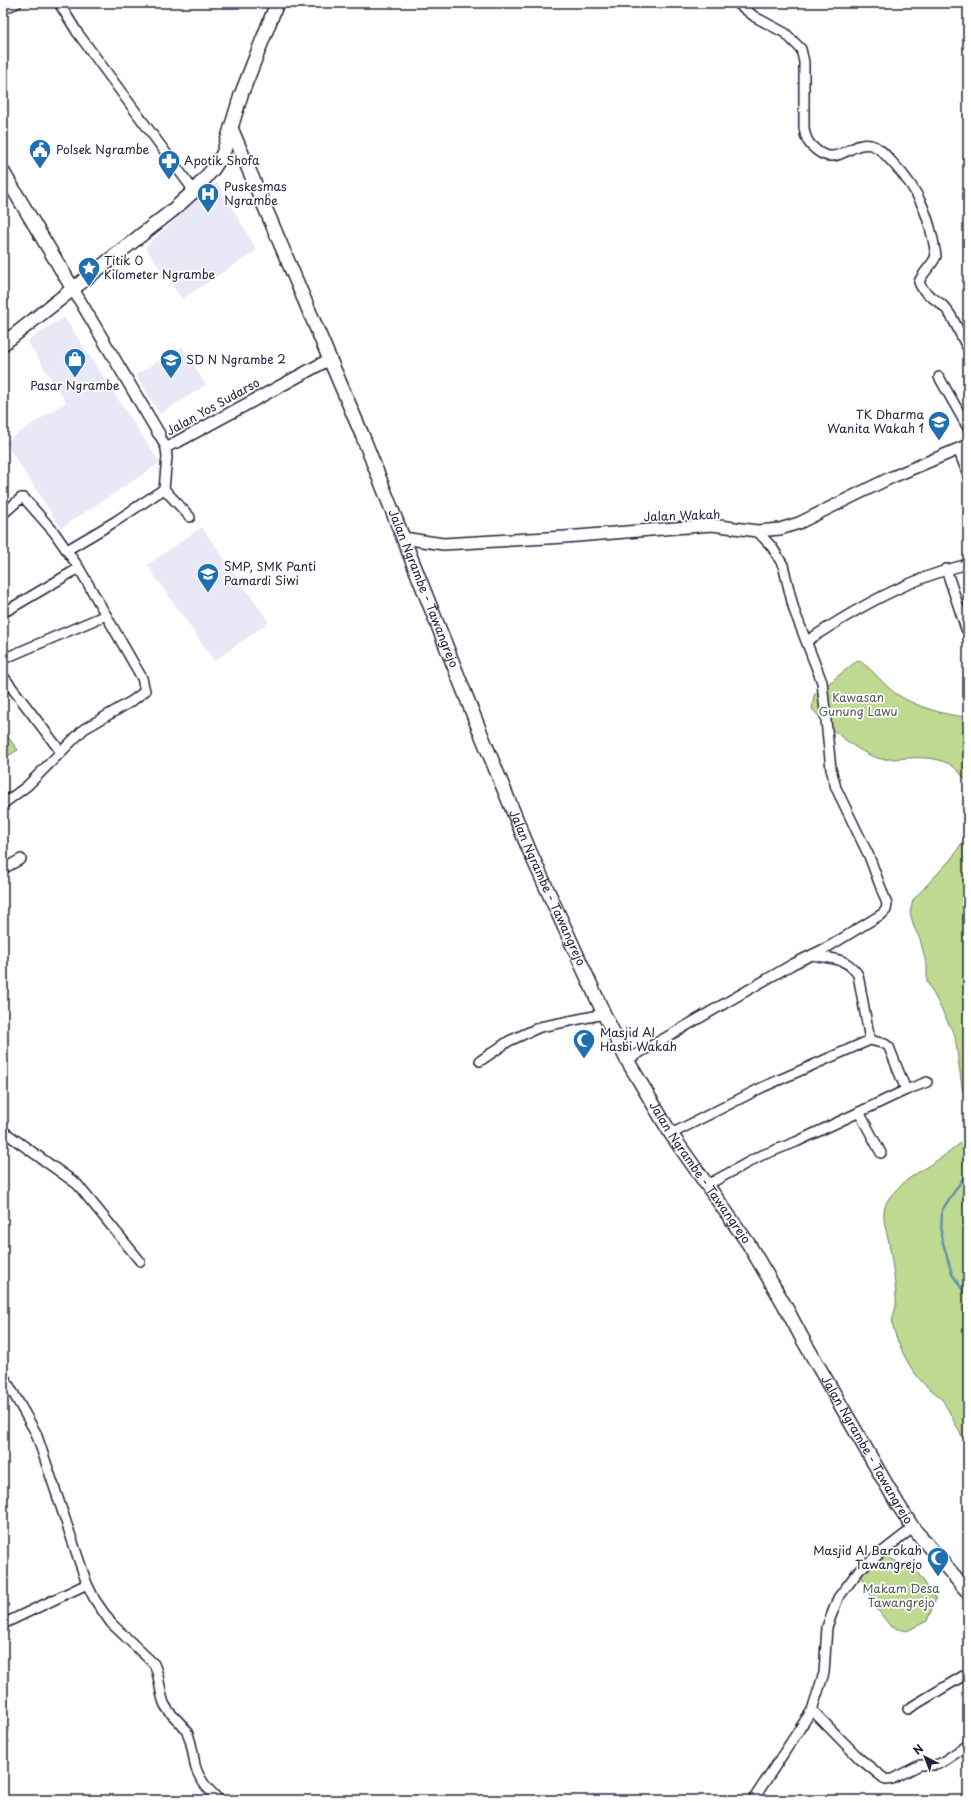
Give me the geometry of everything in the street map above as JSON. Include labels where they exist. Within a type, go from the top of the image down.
[{"type":"main road","points":[[3,344],[173,210],[194,191],[213,169],[223,154],[241,95],[277,3]]},
{"type":"main road","name":"Jalan Ngrambe - Tawangrejo","points":[[231,128],[364,437],[462,688],[530,852],[604,1014],[627,1060],[671,1134],[748,1243],[872,1461],[914,1528],[968,1592]]},
{"type":"main road","points":[[3,172],[73,289]]},
{"type":"street","points":[[3,9],[17,3]]},
{"type":"street","points":[[59,3],[82,38],[194,191]]},
{"type":"street","points":[[737,3],[755,17],[785,33],[801,48],[804,62],[804,128],[812,148],[818,153],[827,156],[845,153],[865,144],[873,145],[881,151],[908,180],[917,193],[927,215],[936,256],[933,263],[922,275],[919,282],[921,287],[942,304],[968,348]]},
{"type":"street","name":"Jalan Yos Sudarso","points":[[73,289],[160,434],[166,448],[330,359]]},
{"type":"street","points":[[939,376],[968,428]]},
{"type":"street","points":[[963,447],[968,475]]},
{"type":"street","name":"Jalan Wakah","points":[[403,538],[443,544],[565,537],[712,525],[757,531],[780,529],[799,523],[890,478],[963,447]]},
{"type":"street","points":[[166,448],[167,458],[164,489],[190,517]]},
{"type":"street","points":[[67,550],[116,521],[164,489]]},
{"type":"street","points":[[3,514],[21,498],[24,498],[67,550],[79,568],[142,678],[145,692],[84,729],[27,786],[3,804]]},
{"type":"street","points":[[627,1060],[793,964],[812,955],[882,914],[886,910],[887,904],[869,856],[836,788],[831,769],[822,682],[794,610],[783,565],[772,547],[757,531]]},
{"type":"street","points":[[807,641],[845,616],[919,578],[946,569],[968,564]]},
{"type":"street","points":[[8,610],[79,568]]},
{"type":"street","points":[[946,569],[966,629]]},
{"type":"street","points":[[3,660],[106,615]]},
{"type":"street","points":[[3,676],[61,752]]},
{"type":"street","points":[[3,869],[21,859]]},
{"type":"street","points":[[812,955],[845,961],[855,969],[858,975],[870,1040]]},
{"type":"street","points":[[480,1061],[509,1041],[540,1027],[604,1014]]},
{"type":"street","points":[[671,1134],[763,1087],[870,1040],[885,1044],[888,1047],[906,1090]]},
{"type":"street","points":[[707,1185],[760,1156],[796,1142],[906,1090],[927,1082]]},
{"type":"street","points":[[859,1112],[881,1153]]},
{"type":"street","points":[[3,1131],[78,1184],[140,1261]]},
{"type":"street","points":[[3,1375],[36,1433],[87,1584],[111,1623],[154,1664],[158,1671],[164,1702],[168,1710],[188,1734],[201,1779],[207,1788],[219,1800]]},
{"type":"street","points":[[753,1800],[812,1710],[824,1672],[827,1627],[838,1598],[860,1569],[914,1528]]},
{"type":"street","points":[[3,1624],[87,1584]]},
{"type":"street","points":[[908,1709],[968,1673]]},
{"type":"street","points":[[812,1710],[860,1759],[886,1780],[892,1779],[920,1765],[936,1765],[941,1763],[968,1745]]},
{"type":"shaded area","name":"Puskesmas Ngrambe","points":[[217,182],[257,250],[182,299],[145,247]]},
{"type":"shaded area","points":[[64,317],[160,463],[61,528],[5,442],[66,402],[27,341]]},
{"type":"shaded area","name":"SD N Ngrambe 2","points":[[182,346],[206,385],[160,414],[136,375]]},
{"type":"shaded area","name":"SMP, SMK Panti Pamardi Siwi","points":[[202,527],[269,622],[214,661],[147,565]]},
{"type":"green space","name":"Kawasan Gunung Lawu","points":[[858,660],[871,670],[890,689],[906,700],[938,712],[968,717],[968,783],[954,767],[938,760],[921,758],[881,759],[872,756],[844,738],[812,709],[814,695]]},
{"type":"green space","points":[[3,730],[18,750],[3,759]]},
{"type":"green space","points":[[968,834],[968,1112],[962,1087],[955,1036],[927,981],[927,967],[920,939],[914,927],[910,913],[913,900],[951,859]]},
{"type":"green space","points":[[968,1135],[968,1446],[943,1401],[923,1383],[914,1371],[902,1351],[896,1337],[892,1322],[896,1304],[895,1285],[889,1242],[884,1223],[884,1210],[886,1203],[898,1188],[918,1172],[950,1152]]},
{"type":"green space","name":"Makam Desa Tawangrejo","points":[[884,1555],[918,1573],[936,1599],[927,1621],[907,1631],[891,1627],[877,1609],[861,1574]]},
{"type":"waterway","points":[[968,1174],[964,1177],[942,1210],[941,1236],[952,1274],[964,1292],[968,1292]]},
{"type":"place","name":"Polsek Ngrambe","points":[[40,170]]},
{"type":"place","name":"Apotik Shofa","points":[[169,180]]},
{"type":"place","name":"Puskesmas Ngrambe","points":[[208,214]]},
{"type":"place","name":"Titik 0 Kilometer Ngrambe","points":[[89,288]]},
{"type":"place","name":"Pasar Ngrambe","points":[[75,378]]},
{"type":"place","name":"SD N Ngrambe 2","points":[[171,380]]},
{"type":"place","name":"TK Dharma Wanita Wakah 1","points":[[939,442]]},
{"type":"place","name":"SMP, SMK Panti Pamardi Siwi","points":[[208,594]]},
{"type":"place","name":"Masjid Al Hasbi Wakah","points":[[584,1060]]},
{"type":"place","name":"Masjid Al Barokah Tawangrejo","points":[[938,1578]]}]
